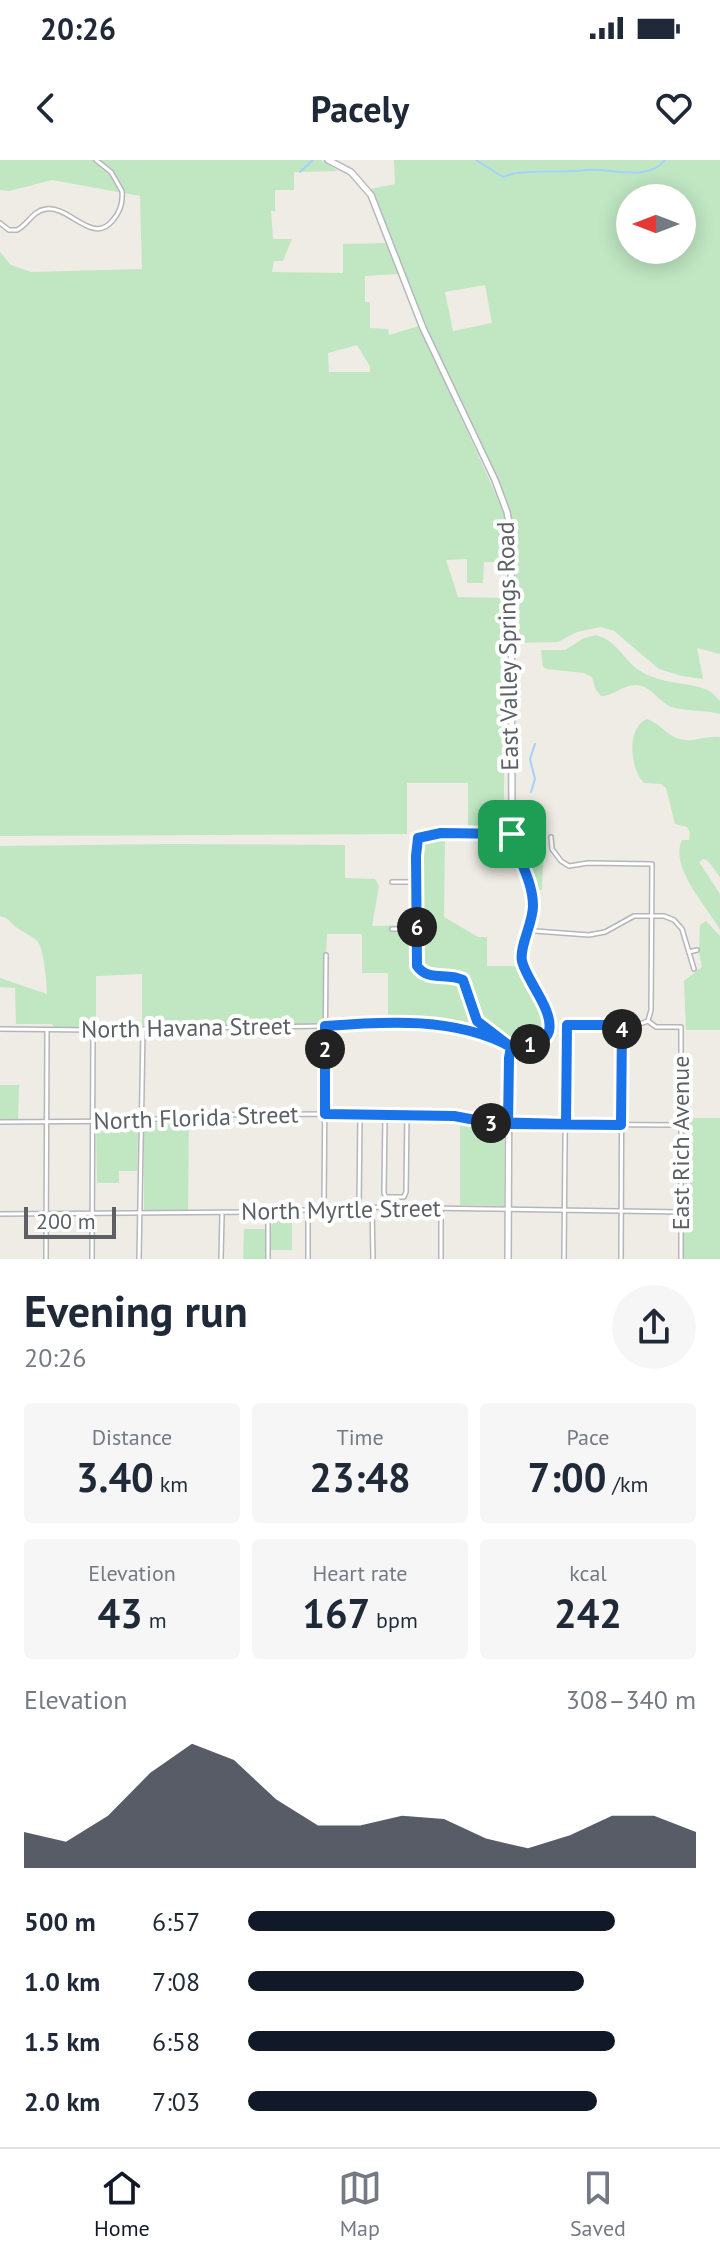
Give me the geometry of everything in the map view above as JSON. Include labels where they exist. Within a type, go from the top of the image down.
[{"type":"street","points":[[0,223],[9,230],[17,230],[34,213],[51,208],[63,211],[88,227],[108,226],[118,213],[122,191],[111,172],[96,160]]},
{"type":"street","name":"East Valley Springs Road","points":[[328,160],[351,172],[371,195],[423,328],[507,512],[511,533],[512,834],[529,879],[532,899],[530,928],[522,959],[549,1026],[541,1041],[509,1046]]},
{"type":"street","points":[[508,1259],[509,1046],[477,1021],[463,980],[453,976],[429,976],[420,971],[416,961],[416,851],[419,837],[457,833],[512,834]]},
{"type":"street","points":[[551,837],[552,849],[569,866],[588,863],[652,864],[651,1010],[648,1021],[637,1025],[567,1025],[564,1259]]},
{"type":"street","points":[[392,882],[416,882]]},
{"type":"street","points":[[535,931],[597,935],[634,916],[669,917],[678,923],[694,969]]},
{"type":"street","points":[[392,929],[417,929]]},
{"type":"street","points":[[689,952],[697,950]]},
{"type":"street","points":[[324,1207],[326,955]]},
{"type":"street","name":"East Rich Avenue","points":[[648,1021],[656,1027],[681,1027],[681,1259]]},
{"type":"street","name":"North Havana Street","points":[[0,1029],[445,1025],[473,1031],[509,1046]]},
{"type":"street","points":[[621,1259],[622,1025]]},
{"type":"street","points":[[46,1259],[47,1029]]},
{"type":"street","points":[[92,1259],[93,1030]]},
{"type":"street","points":[[139,1259],[143,1030]]},
{"type":"street","name":"North Florida Street","points":[[0,1122],[141,1121],[188,1115],[325,1114],[454,1116],[508,1124],[680,1125]]},
{"type":"street","points":[[359,1207],[360,1115]]},
{"type":"street","points":[[385,1115],[386,1197],[404,1197],[406,1192],[407,1115]]},
{"type":"street","name":"North Myrtle Street","points":[[0,1214],[222,1213],[324,1207],[682,1212]]},
{"type":"street","points":[[372,1207],[373,1259]]},
{"type":"street","points":[[441,1208],[441,1259]]},
{"type":"street","points":[[308,1210],[308,1259]]},
{"type":"street","points":[[268,1212],[268,1259]]},
{"type":"street","points":[[174,1213],[174,1221]]},
{"type":"street","points":[[221,1259],[222,1213]]},
{"type":"green space","points":[[0,160],[321,160],[338,171],[294,172],[294,190],[275,190],[275,211],[271,211],[273,239],[292,239],[283,261],[274,261],[272,272],[343,273],[343,244],[386,243],[398,274],[365,276],[365,302],[370,302],[370,328],[388,329],[389,335],[419,326],[504,512],[508,562],[484,562],[483,583],[467,583],[467,559],[446,560],[458,597],[507,598],[502,826],[468,832],[468,783],[407,783],[407,834],[0,836],[0,252],[11,265],[31,272],[142,269],[140,196],[52,180],[9,191],[0,190]],"holes":[[[357,345],[370,366],[370,372],[329,372],[328,353]]]},
{"type":"green space","points":[[394,160],[720,160],[720,654],[697,648],[703,679],[659,669],[614,631],[601,627],[577,632],[558,642],[512,643],[513,535],[502,493],[437,352],[371,189],[395,184]],"holes":[[[485,285],[492,323],[453,331],[445,292]]]},
{"type":"green space","points":[[596,635],[612,643],[633,666],[650,676],[709,691],[720,701],[720,714],[675,708],[637,685],[601,696],[592,677],[584,673],[543,667],[541,650],[565,650],[584,638]]},
{"type":"green space","points":[[647,719],[680,739],[720,737],[720,877],[708,861],[703,859],[699,862],[720,894],[720,930],[691,886],[681,862],[679,851],[682,840],[689,840],[690,832],[687,827],[675,824],[666,788],[661,784],[644,783],[639,777],[633,759],[633,739],[640,723]]},
{"type":"green space","points":[[419,840],[445,840],[444,917],[478,937],[487,937],[487,966],[522,966],[548,1027],[544,1037],[516,1041],[491,1033],[477,1018],[467,981],[420,969]]},
{"type":"green space","points":[[345,845],[345,878],[375,879],[379,886],[372,926],[416,925],[415,959],[419,972],[462,981],[467,988],[474,1017],[502,1042],[446,1025],[388,1023],[388,973],[362,973],[362,934],[327,934],[323,1022],[320,1025],[145,1028],[142,1025],[142,974],[96,976],[94,1028],[55,1029],[52,1024],[16,1024],[15,988],[0,987],[0,978],[47,994],[38,942],[0,916],[0,846]]},
{"type":"green space","points":[[516,845],[544,846],[542,890],[533,890]]},
{"type":"green space","points":[[706,921],[720,936],[720,1030],[686,1030],[684,981],[702,967],[700,925]]},
{"type":"green space","points":[[0,1085],[19,1085],[18,1121],[0,1121]]},
{"type":"green space","points":[[189,1116],[188,1211],[144,1210],[144,1125]]},
{"type":"green space","points":[[682,1118],[720,1118],[720,1259],[683,1259]]},
{"type":"green space","points":[[460,1119],[504,1127],[504,1206],[460,1205]]},
{"type":"green space","points":[[100,1124],[134,1124],[138,1128],[137,1171],[119,1171],[119,1183],[97,1183],[96,1127]]},
{"type":"green space","points":[[272,1214],[292,1214],[292,1250],[270,1250]]},
{"type":"green space","points":[[244,1229],[266,1229],[266,1259],[243,1259]]},
{"type":"waterway","points":[[300,172],[313,160]]},
{"type":"waterway","points":[[476,160],[503,177],[515,173]]},
{"type":"waterway","points":[[517,173],[638,172],[649,171],[665,160]]},
{"type":"waterway","points":[[531,792],[535,779],[530,759],[535,744]]},
{"type":"route","points":[[512,834],[441,833],[419,836],[416,856],[417,966],[429,976],[453,976],[463,980],[477,1021],[511,1047],[508,1124],[621,1125],[622,1025],[567,1025],[566,1124],[508,1124],[454,1116],[325,1114],[325,1026],[455,1026],[511,1047],[538,1042],[546,1037],[549,1032],[548,1018],[522,959],[532,916],[532,899],[529,879],[515,849],[512,834]]}]
